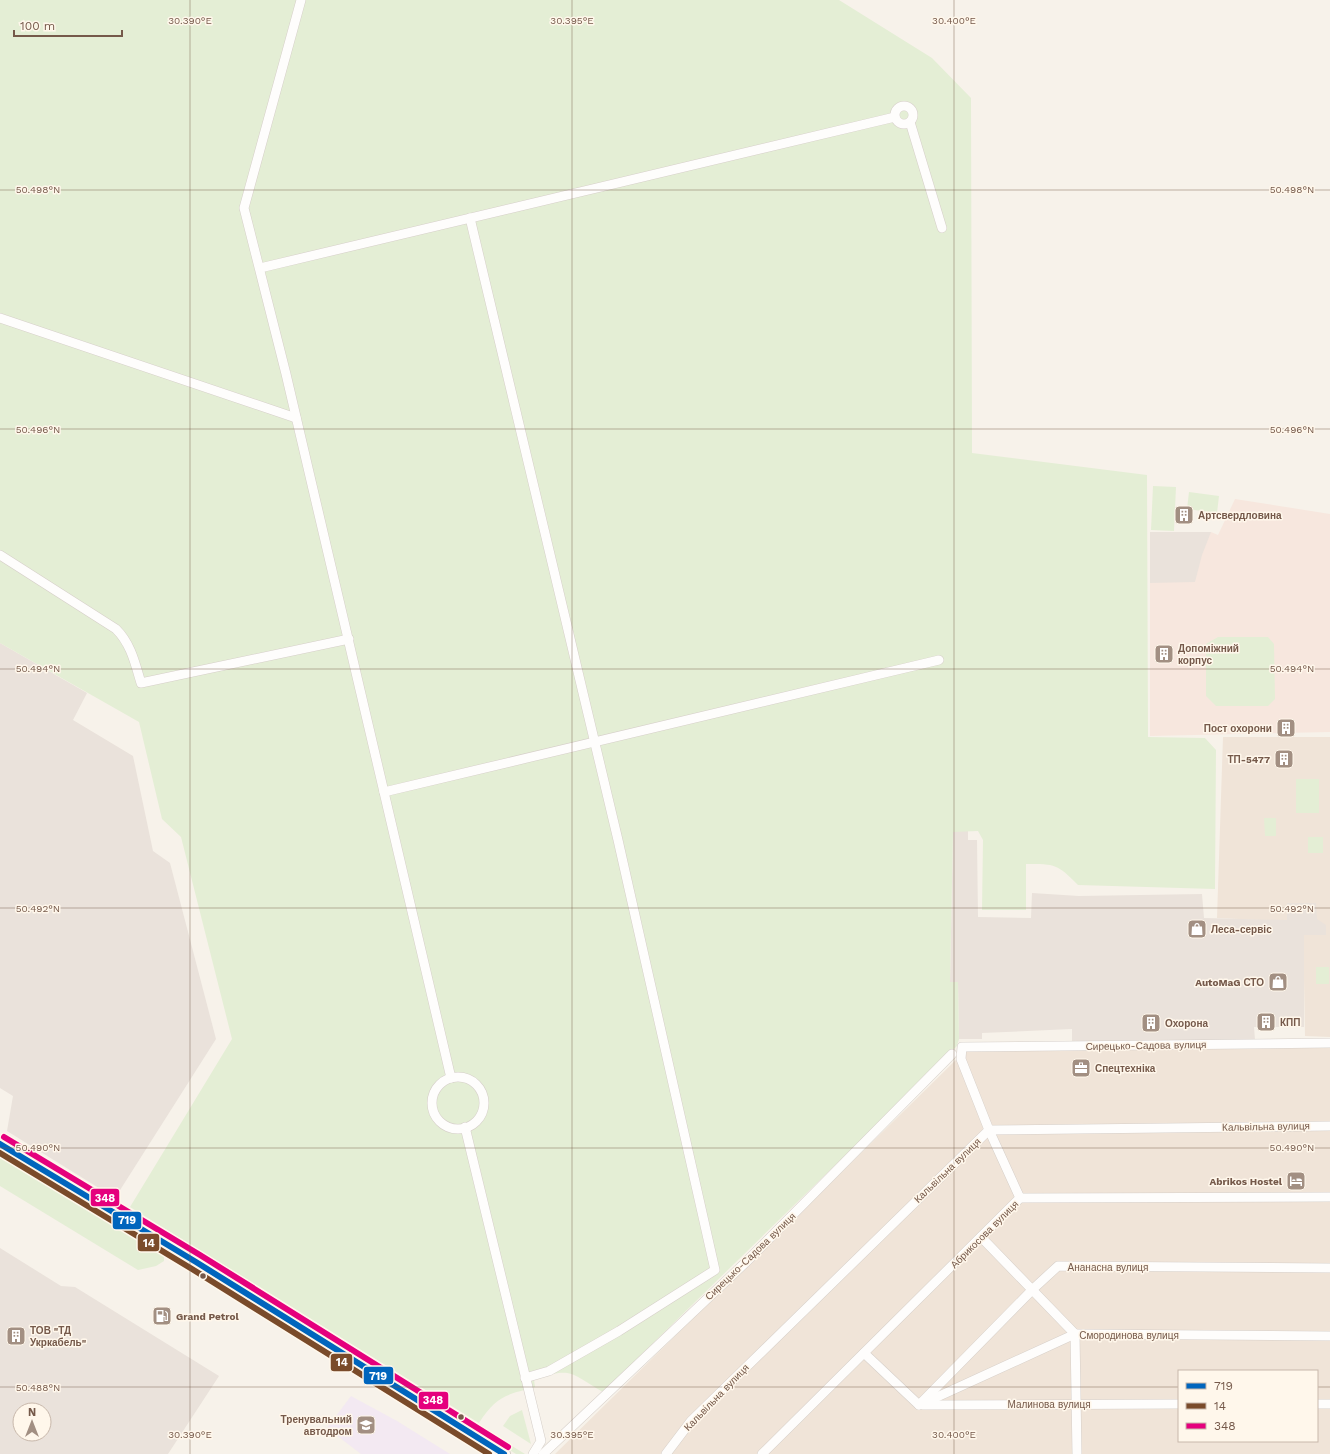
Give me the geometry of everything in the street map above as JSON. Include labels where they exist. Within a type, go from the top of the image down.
[{"type":"main road","points":[[0,1144],[196,1262],[504,1454]]},
{"type":"street","points":[[302,0],[244,208],[260,268],[349,639],[451,1078]]},
{"type":"street","points":[[895,117],[897,108],[903,105],[909,106],[914,114],[910,122],[942,228]]},
{"type":"street","points":[[260,268],[895,117]]},
{"type":"street","points":[[895,117],[901,124],[910,122]]},
{"type":"street","points":[[470,218],[618,840],[715,1270],[619,1331],[549,1371],[525,1378]]},
{"type":"street","points":[[0,318],[296,418]]},
{"type":"street","points":[[0,555],[116,629],[125,638],[131,650],[141,684],[349,639]]},
{"type":"street","points":[[384,792],[939,660]]},
{"type":"street","name":"Сирецько-Садова вулиця","points":[[989,1130],[961,1059],[962,1047],[1330,1043]]},
{"type":"street","name":"Сирецько-Садова вулиця","points":[[543,1454],[745,1263],[952,1054]]},
{"type":"street","points":[[451,1078],[468,1079],[476,1084],[483,1098],[481,1113],[478,1119],[465,1127],[458,1128],[443,1124],[434,1112],[432,1103],[435,1091],[444,1081],[451,1078]]},
{"type":"street","name":"Кальвільна вулиця","points":[[666,1454],[691,1421],[989,1130],[1330,1126]]},
{"type":"street","points":[[465,1127],[540,1441],[533,1454]]},
{"type":"street","points":[[989,1130],[1020,1198]]},
{"type":"street","name":"Абрикосова вулиця","points":[[762,1454],[1020,1198],[1330,1197]]},
{"type":"street","points":[[981,1237],[1075,1334],[1077,1454]]},
{"type":"street","name":"Ананасна вулиця","points":[[919,1405],[1033,1289],[1058,1266],[1330,1268]]},
{"type":"street","name":"Смородинова вулиця","points":[[919,1405],[1075,1334],[1330,1336]]},
{"type":"street","points":[[864,1354],[919,1405]]},
{"type":"street","name":"Малинова вулиця","points":[[919,1405],[1178,1404]]},
{"type":"street","points":[[1318,1404],[1330,1404]]},
{"type":"shaded area","points":[[1235,499],[1330,514],[1330,732],[1150,736],[1150,532],[1211,532],[1218,535]]},
{"type":"shaded area","points":[[1150,532],[1211,532],[1202,555],[1195,582],[1150,583]]},
{"type":"shaded area","points":[[0,643],[87,693],[73,720],[133,756],[153,851],[170,863],[216,1039],[115,1198],[7,1131],[13,1096],[0,1088]]},
{"type":"shaded area","points":[[1223,737],[1330,737],[1330,1037],[1305,1036],[1303,922],[1217,918]]},
{"type":"shaded area","points":[[953,831],[968,831],[968,840],[977,840],[978,917],[1031,918],[1032,893],[1079,896],[1202,894],[1204,918],[1287,920],[1287,903],[1316,903],[1317,919],[1326,925],[1326,935],[1304,935],[1304,1027],[1254,1027],[1255,1040],[1072,1042],[1072,1029],[982,1033],[982,1039],[959,1039],[958,983],[950,982]]},
{"type":"shaded area","points":[[1330,1045],[1330,1454],[555,1454],[964,1052],[976,1049]]},
{"type":"shaded area","points":[[0,1248],[61,1286],[75,1287],[219,1376],[168,1454],[0,1454]]},
{"type":"shaded area","name":"Тренувальний автодром","points":[[351,1396],[397,1421],[450,1454],[361,1454],[327,1428]]},
{"type":"green space","points":[[0,0],[839,0],[932,58],[971,98],[972,453],[1147,475],[1148,737],[1205,738],[1216,750],[1215,889],[1078,885],[1060,869],[1044,864],[1026,864],[1026,910],[982,910],[983,840],[978,831],[953,832],[950,982],[958,982],[959,1039],[957,1046],[603,1392],[571,1374],[556,1373],[534,1380],[535,1387],[516,1392],[502,1398],[491,1407],[479,1423],[130,1207],[232,1039],[181,837],[162,819],[139,722],[0,643]]},
{"type":"green space","points":[[1153,486],[1176,487],[1174,531],[1151,530]]},
{"type":"green space","points":[[1189,492],[1219,496],[1217,513],[1187,509]]},
{"type":"green space","points":[[1218,637],[1268,637],[1274,644],[1275,699],[1268,706],[1216,706],[1206,696],[1206,644]]},
{"type":"green space","points":[[1296,779],[1319,779],[1319,813],[1296,813]]},
{"type":"green space","points":[[1264,818],[1276,818],[1276,836],[1265,836]]},
{"type":"green space","points":[[1308,837],[1323,837],[1323,853],[1308,853]]},
{"type":"green space","points":[[1316,967],[1329,967],[1329,984],[1316,984]]},
{"type":"green space","points":[[0,1153],[164,1253],[164,1261],[156,1266],[138,1270],[0,1186]]},
{"type":"green space","points":[[522,1410],[531,1444],[503,1426],[510,1416]]},
{"type":"green space","points":[[496,1436],[525,1454],[516,1454],[494,1440]]},
{"type":"transit line","name":"348","points":[[4,1137],[200,1255],[508,1447]]},
{"type":"transit line","name":"719","points":[[0,1144],[196,1262],[504,1454]]},
{"type":"transit line","name":"14","points":[[0,1153],[192,1269],[489,1454]]},
{"type":"place","name":"Артсвердловина","points":[[1184,515]]},
{"type":"place","name":"Допоміжний корпус","points":[[1164,654]]},
{"type":"place","name":"Пост охорони","points":[[1286,728]]},
{"type":"place","name":"ТП-5477","points":[[1284,759]]},
{"type":"place","name":"Леса-сервіс","points":[[1197,929]]},
{"type":"place","name":"AutoMaG СТО","points":[[1278,982]]},
{"type":"place","name":"КПП","points":[[1266,1022]]},
{"type":"place","name":"Охорона","points":[[1151,1023]]},
{"type":"place","name":"Спецтехніка","points":[[1081,1068]]},
{"type":"place","name":"Abrikos Hostel","points":[[1296,1181]]},
{"type":"place","name":"Grand Petrol","points":[[162,1316]]},
{"type":"place","name":"ТОВ \"ТД Укркабель\"","points":[[16,1336]]},
{"type":"place","name":"Тренувальний автодром","points":[[366,1425]]}]
